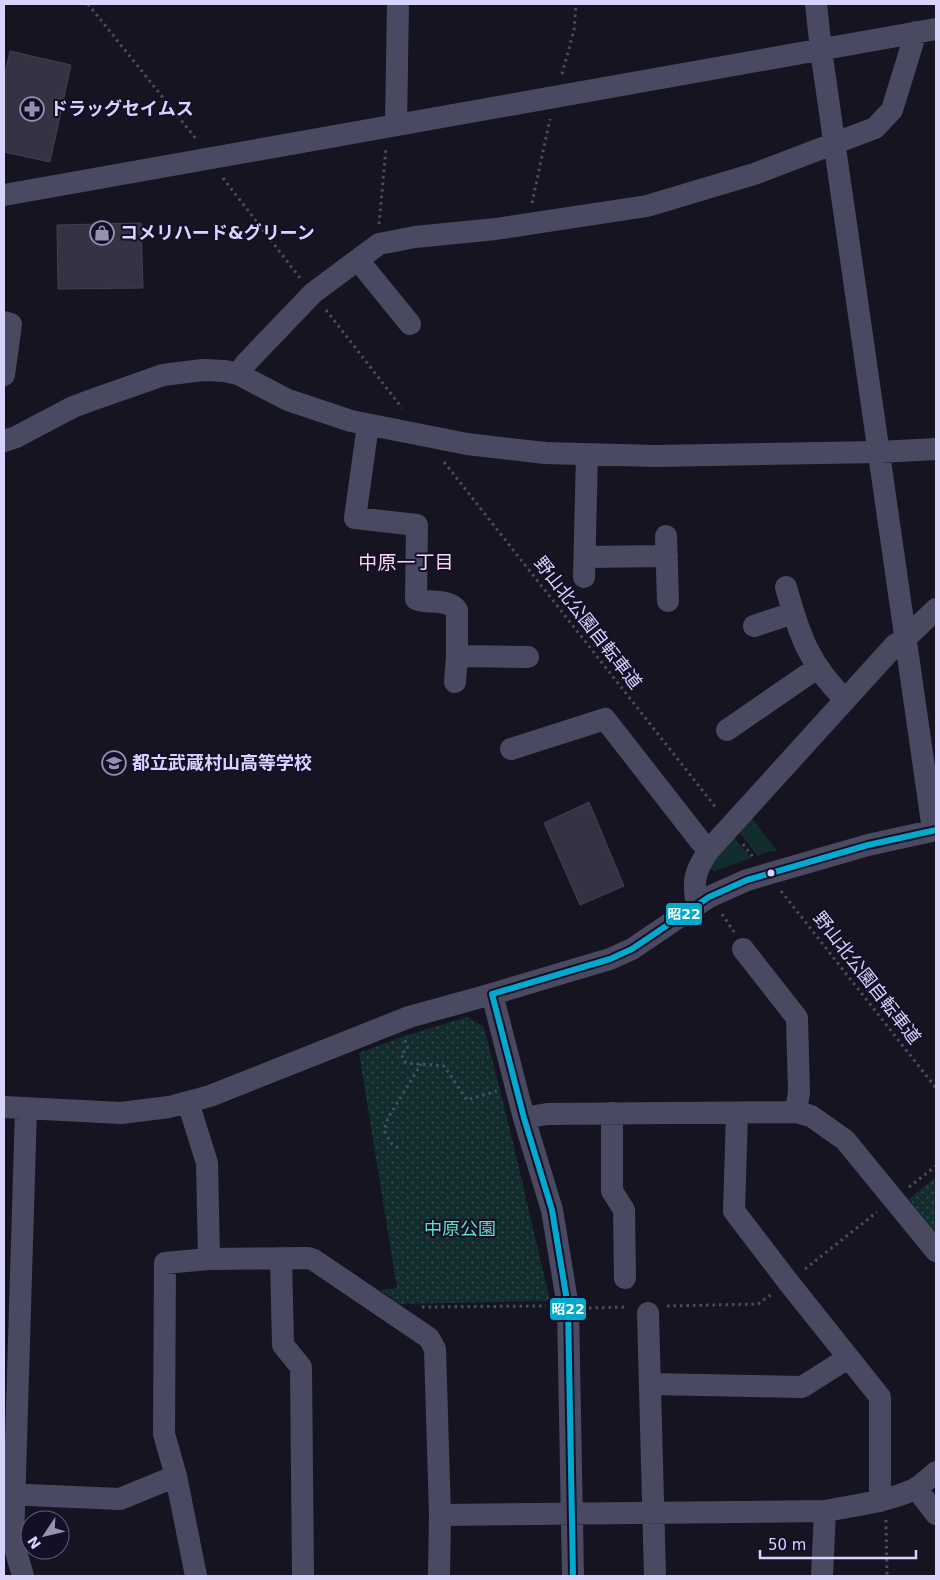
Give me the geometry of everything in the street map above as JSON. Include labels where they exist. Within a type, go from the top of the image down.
[{"type":"street","points":[[389,127],[398,4]]},
{"type":"street","points":[[23,1576],[13,1541],[9,1494],[15,1108],[120,1113],[169,1107],[210,1096],[409,1017],[610,959],[632,949],[722,890],[770,872],[868,844],[935,830],[821,50],[816,4]]},
{"type":"street","points":[[4,195],[926,30]]},
{"type":"street","points":[[238,374],[260,348],[313,293],[378,244],[415,237],[496,229],[647,206],[754,174],[876,128],[892,110],[926,30]]},
{"type":"street","points":[[358,260],[410,324]]},
{"type":"street","points":[[4,322],[11,324],[4,375]]},
{"type":"street","points":[[4,441],[16,437],[73,407],[163,375],[203,370],[225,371],[238,374],[288,400],[351,422],[466,444],[545,453],[655,456],[879,452],[936,449]]},
{"type":"street","points":[[368,425],[355,518],[417,525],[416,599],[443,603],[457,610],[455,682]]},
{"type":"street","points":[[587,454],[585,567],[667,546],[668,601]]},
{"type":"street","points":[[786,587],[806,649],[817,668],[845,699]]},
{"type":"street","points":[[697,905],[694,876],[698,866],[709,850],[895,645],[906,638],[936,609]]},
{"type":"street","points":[[754,626],[793,613]]},
{"type":"street","points":[[457,656],[528,657]]},
{"type":"street","points":[[726,730],[817,668]]},
{"type":"street","points":[[511,749],[605,719],[700,842],[709,850]]},
{"type":"street","points":[[743,950],[797,1018],[799,1092],[796,1112]]},
{"type":"street","points":[[492,994],[524,1118],[552,1210],[568,1307],[573,1576]]},
{"type":"street","points":[[188,1102],[207,1163],[209,1259]]},
{"type":"street","points":[[524,1118],[547,1114],[796,1112],[811,1116],[845,1140],[936,1251]]},
{"type":"street","points":[[737,1113],[734,1211],[880,1397],[882,1506]]},
{"type":"street","points":[[612,1114],[612,1191],[624,1210],[625,1278]]},
{"type":"street","points":[[281,1258],[283,1345],[301,1367],[303,1576]]},
{"type":"street","points":[[196,1576],[176,1476],[164,1434],[165,1263],[209,1259],[281,1258],[314,1260],[403,1319],[433,1343],[435,1349],[440,1515],[439,1576]]},
{"type":"street","points":[[648,1313],[654,1576]]},
{"type":"street","points":[[650,1384],[802,1386],[848,1358]]},
{"type":"street","points":[[440,1515],[825,1511],[882,1506],[916,1488],[936,1472]]},
{"type":"street","points":[[9,1494],[120,1499],[176,1476]]},
{"type":"street","points":[[916,1488],[936,1514]]},
{"type":"street","points":[[822,1576],[825,1511]]},
{"type":"path","points":[[88,4],[200,145]]},
{"type":"path","points":[[378,244],[389,127]]},
{"type":"path","points":[[219,173],[304,282]]},
{"type":"path","points":[[322,305],[407,415]]},
{"type":"path","name":"野山北公園自転車道","points":[[440,457],[718,811]]},
{"type":"path","name":"野山北公園自転車道","points":[[779,888],[936,1088]]},
{"type":"path","points":[[404,1036],[408,1049],[401,1054],[406,1063],[444,1066],[467,1100],[502,1090]]},
{"type":"path","points":[[398,1148],[391,1143],[384,1130],[388,1118],[421,1063]]},
{"type":"path","points":[[421,1307],[554,1306]]},
{"type":"path","points":[[882,1506],[887,1576]]},
{"type":"green space","points":[[748,813],[778,852],[771,851],[757,856],[736,827]]},
{"type":"green space","points":[[731,833],[751,858],[715,871],[710,869]]},
{"type":"green space","name":"中原公園","points":[[467,1017],[484,1027],[550,1301],[400,1304],[380,1290],[397,1288],[359,1053],[404,1036]]},
{"type":"green space","points":[[936,1177],[936,1235],[909,1199]]},
{"type":"building","points":[[10,51],[71,65],[50,162],[4,152],[4,78]]},
{"type":"building","points":[[141,223],[143,288],[58,289],[57,225]]},
{"type":"building","points":[[589,802],[624,886],[580,905],[544,823]]},
{"type":"transit line","name":"昭22","points":[[573,1576],[568,1307],[552,1210],[524,1118],[492,994],[610,959],[632,949],[709,897],[747,880],[868,845],[936,830]]},
{"type":"place","name":"ドラッグセイムス","points":[[32,109]]},
{"type":"place","name":"コメリハード&グリーン","points":[[102,233]]},
{"type":"place","name":"都立武蔵村山高等学校","points":[[114,763]]},
{"type":"district","name":"中原一丁目","points":[[406,562]]}]
